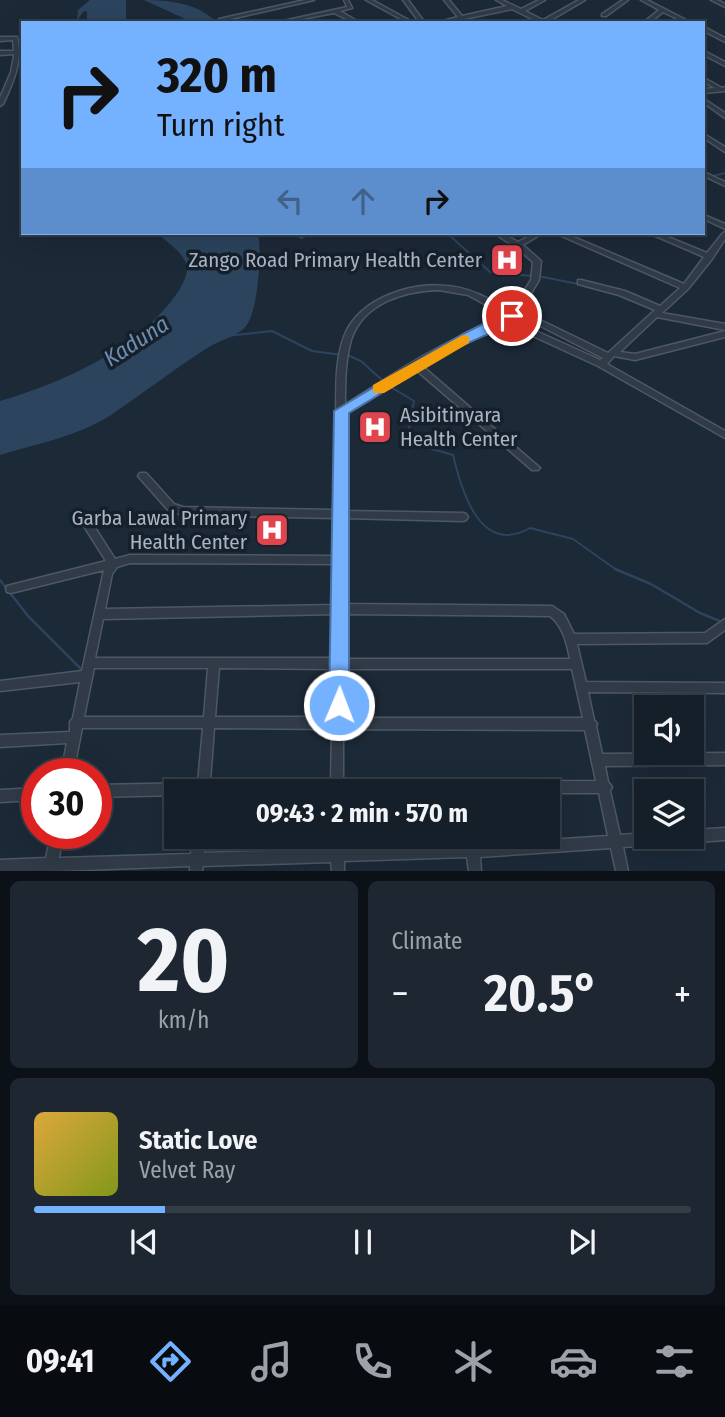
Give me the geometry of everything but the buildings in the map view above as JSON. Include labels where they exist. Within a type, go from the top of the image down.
[{"type":"street","points":[[222,19],[310,0]]},
{"type":"street","points":[[346,0],[350,8]]},
{"type":"street","points":[[405,0],[421,21]]},
{"type":"street","points":[[446,0],[461,18]]},
{"type":"street","points":[[498,0],[540,21]]},
{"type":"street","points":[[522,11],[542,0]]},
{"type":"street","points":[[546,21],[583,0]]},
{"type":"street","points":[[604,15],[626,0]]},
{"type":"street","points":[[643,0],[686,21]]},
{"type":"street","points":[[713,0],[725,6]]},
{"type":"street","points":[[301,20],[371,2],[408,21]]},
{"type":"street","points":[[447,21],[512,7]]},
{"type":"street","points":[[647,21],[662,9]]},
{"type":"street","points":[[335,11],[354,21]]},
{"type":"street","points":[[705,29],[724,38]]},
{"type":"street","points":[[0,39],[15,38],[17,52],[0,104]]},
{"type":"street","points":[[0,53],[17,52]]},
{"type":"street","points":[[705,54],[725,64]]},
{"type":"street","points":[[705,80],[723,89]]},
{"type":"street","points":[[705,91],[723,89]]},
{"type":"street","points":[[705,102],[725,116]]},
{"type":"street","points":[[705,137],[725,150]]},
{"type":"street","points":[[705,174],[725,184]]},
{"type":"street","points":[[705,217],[725,226]]},
{"type":"street","points":[[601,364],[685,287],[725,234]]},
{"type":"street","points":[[342,411],[494,324],[511,319],[536,277],[537,261],[500,235]]},
{"type":"street","points":[[501,254],[535,235]]},
{"type":"street","points":[[564,235],[685,287]]},
{"type":"street","points":[[658,235],[709,257]]},
{"type":"street","points":[[581,282],[622,293],[658,312],[725,327]]},
{"type":"street","points":[[337,779],[343,363],[353,327],[371,309],[403,290],[442,286],[471,293],[511,319],[601,364],[725,435]]},
{"type":"street","points":[[525,316],[610,355],[635,358],[725,334]]},
{"type":"street","points":[[417,366],[535,468]]},
{"type":"street","points":[[143,476],[171,507],[183,511],[463,517]]},
{"type":"street","points":[[87,523],[113,564]]},
{"type":"street","points":[[11,589],[130,559],[340,560]]},
{"type":"street","points":[[70,758],[107,573],[113,564]]},
{"type":"street","points":[[99,614],[341,609],[552,611],[560,617],[571,639],[606,787],[622,871]]},
{"type":"street","points":[[571,639],[707,638],[717,633],[725,624]]},
{"type":"street","points":[[89,663],[576,664]]},
{"type":"street","points":[[204,779],[214,665]]},
{"type":"street","points":[[0,686],[85,676]]},
{"type":"street","points":[[582,687],[725,688]]},
{"type":"street","points":[[76,722],[211,720],[338,725],[591,724]]},
{"type":"street","points":[[0,741],[74,737]]},
{"type":"street","points":[[599,760],[725,760]]},
{"type":"street","points":[[560,788],[606,787]]},
{"type":"street","points":[[112,791],[164,790]]},
{"type":"street","points":[[0,796],[21,795]]},
{"type":"street","points":[[0,866],[196,865],[725,834]]},
{"type":"street","points":[[51,867],[54,849]]},
{"type":"street","points":[[337,849],[338,871]]},
{"type":"street","points":[[473,850],[475,871]]},
{"type":"water","points":[[90,0],[126,0],[126,21],[87,21],[87,12],[84,11],[75,21],[78,10]]},
{"type":"water","points":[[144,0],[173,2],[193,7],[215,21],[190,21]]},
{"type":"water","name":"Kaduna","points":[[160,235],[258,235],[258,281],[254,308],[246,326],[196,355],[99,422],[57,439],[0,455],[0,401],[71,375],[95,363],[138,334],[157,318],[182,285],[187,270],[180,254]]},
{"type":"waterway","points":[[713,176],[725,173]]},
{"type":"waterway","points":[[297,235],[301,238],[308,235]]},
{"type":"waterway","points":[[449,235],[490,272],[533,276]]},
{"type":"waterway","points":[[538,276],[578,284]]},
{"type":"waterway","points":[[227,336],[272,331],[312,351],[342,355]]},
{"type":"waterway","points":[[347,355],[361,361],[382,380]]},
{"type":"waterway","points":[[389,386],[414,401],[409,428],[415,444],[453,455],[468,502],[486,527],[499,534],[513,534],[530,528],[573,539],[615,569]]},
{"type":"waterway","points":[[615,569],[651,584],[700,613],[725,623]]},
{"type":"waterway","points":[[0,580],[28,616],[83,671]]},
{"type":"slow traffic","points":[[378,389],[463,340]]},
{"type":"place","name":"Zango Road Primary Health Center","points":[[507,260]]},
{"type":"place","name":"Asibitinyara Health Center","points":[[375,427]]},
{"type":"place","name":"Garba Lawal Primary Health Center","points":[[272,530]]},
{"type":"route","points":[[339,705],[341,413],[468,337],[494,324],[510,322],[512,316]]}]
